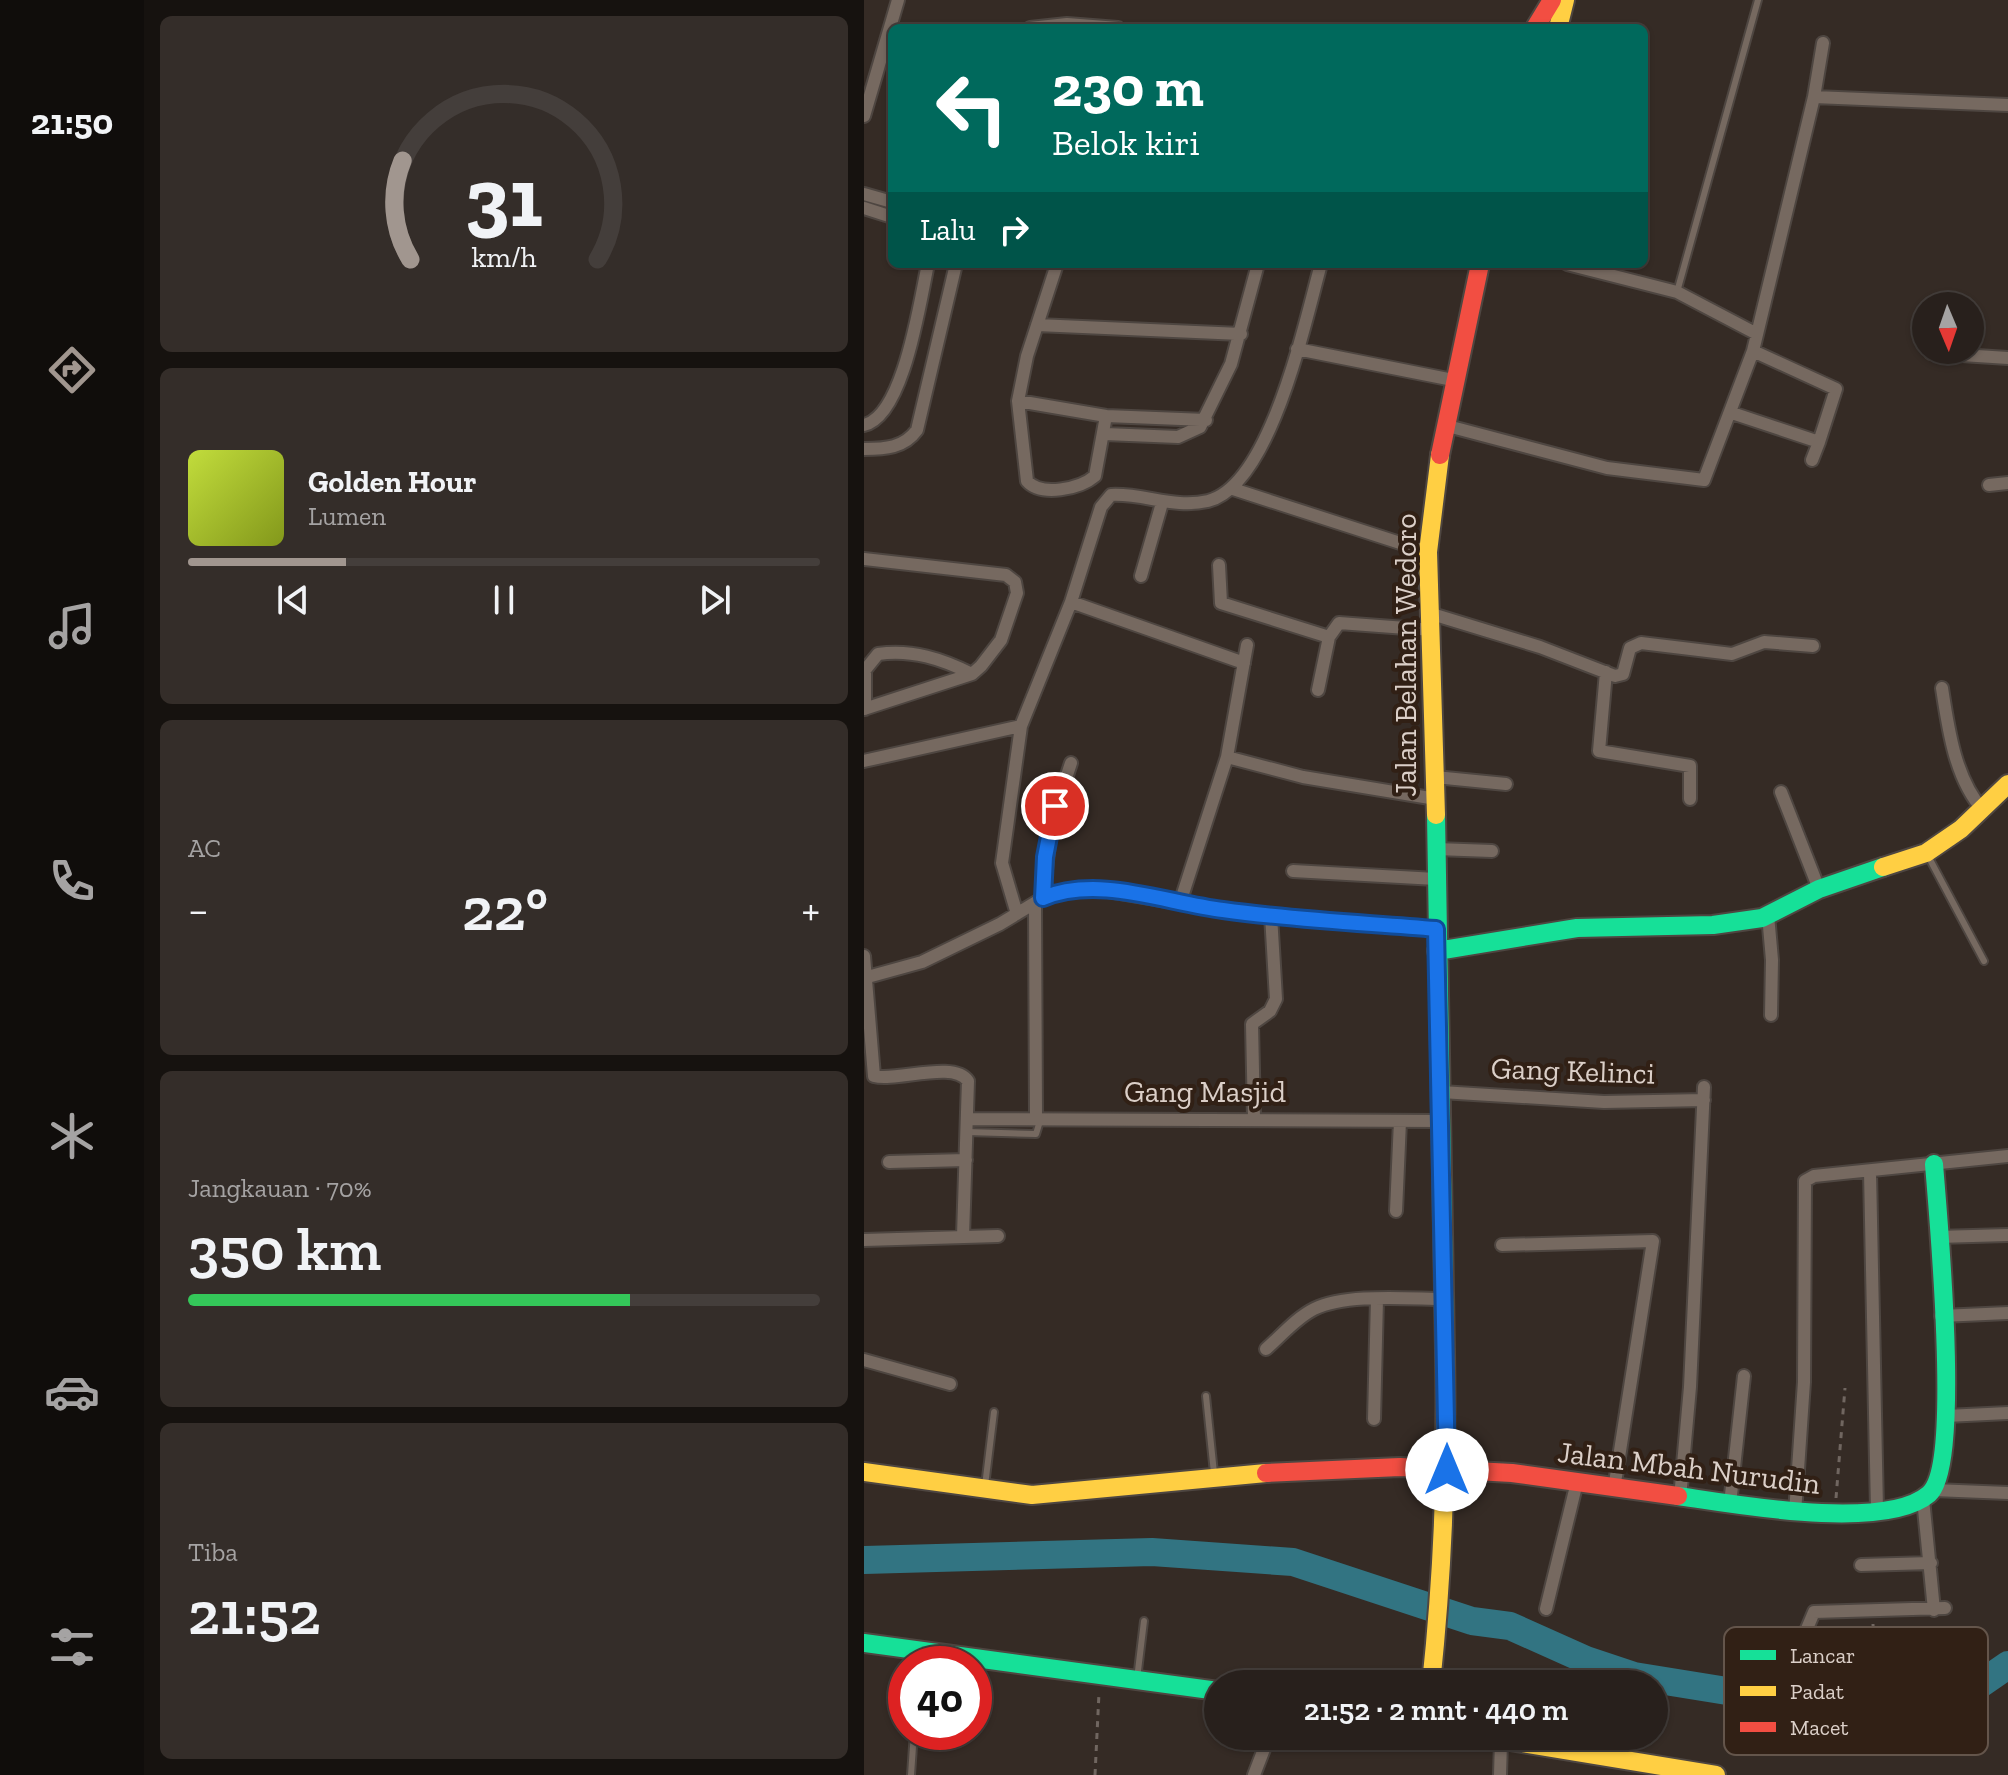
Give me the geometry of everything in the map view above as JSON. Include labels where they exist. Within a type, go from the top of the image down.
[{"type":"street","points":[[891,24],[898,0]]},
{"type":"street","points":[[1537,24],[1552,0]]},
{"type":"street","points":[[1559,24],[1565,0]]},
{"type":"street","points":[[864,116],[888,34]]},
{"type":"street","points":[[1444,425],[1607,468],[1704,480],[1753,351],[1814,97],[1823,43]]},
{"type":"street","points":[[864,62],[879,64]]},
{"type":"street","points":[[1814,97],[2008,105]]},
{"type":"street","points":[[864,194],[888,201]]},
{"type":"street","points":[[864,208],[888,216]]},
{"type":"street","points":[[864,425],[881,416],[894,397],[927,268]]},
{"type":"street","points":[[864,449],[895,446],[912,437],[917,430],[955,268]]},
{"type":"street","points":[[1056,268],[1037,325],[1018,401],[1027,481],[1038,490],[1091,480],[1098,470],[1106,416]]},
{"type":"street","points":[[1105,434],[1178,437],[1192,433],[1206,420],[1241,334],[1257,268]]},
{"type":"street","points":[[1017,914],[1002,863],[1021,726],[1071,602],[1105,498],[1116,494],[1162,503],[1198,503],[1222,496],[1233,489],[1281,405],[1320,268]]},
{"type":"street","name":"Jalan Belahan Wedoro","points":[[1433,1670],[1442,1582],[1447,1470],[1436,799],[1428,552],[1444,425],[1478,268]]},
{"type":"street","points":[[1583,268],[1677,292],[1757,334]]},
{"type":"street","points":[[1037,325],[1241,334]]},
{"type":"street","points":[[1297,349],[1453,380]]},
{"type":"street","points":[[1753,351],[1836,389],[1812,460]]},
{"type":"street","points":[[1984,356],[2008,358]]},
{"type":"street","points":[[1018,401],[1106,416],[1206,420]]},
{"type":"street","points":[[1732,413],[1819,442]]},
{"type":"street","points":[[1989,485],[2008,483]]},
{"type":"street","points":[[1233,489],[1428,552]]},
{"type":"street","points":[[1141,576],[1162,503]]},
{"type":"street","points":[[864,559],[1011,577],[1017,593],[1001,640],[972,674],[864,709],[865,670],[878,654],[914,654],[946,661],[972,674]]},
{"type":"street","points":[[1219,565],[1218,594],[1221,603],[1329,637]]},
{"type":"street","points":[[1071,602],[1177,636],[1244,663]]},
{"type":"street","points":[[1318,690],[1329,637],[1335,625],[1344,622],[1432,622],[1540,647],[1615,676],[1623,674],[1630,648],[1641,643],[1732,654],[1764,642],[1813,646]]},
{"type":"street","points":[[1180,903],[1227,757],[1247,645]]},
{"type":"street","points":[[1606,672],[1599,751],[1690,766],[1690,799]]},
{"type":"street","points":[[1942,688],[1950,736],[1978,804]]},
{"type":"street","points":[[864,761],[1021,726]]},
{"type":"street","points":[[1227,757],[1303,777],[1436,799]]},
{"type":"street","points":[[1038,1117],[1039,900],[1051,824],[1071,763]]},
{"type":"street","points":[[1435,777],[1506,784]]},
{"type":"street","points":[[1437,951],[1577,928],[1713,925],[1768,915],[1819,889],[1926,853],[1978,804],[2008,784]]},
{"type":"street","points":[[1781,792],[1819,889]]},
{"type":"street","points":[[1436,849],[1492,851]]},
{"type":"street","points":[[1293,871],[1436,879]]},
{"type":"street","points":[[865,977],[922,962],[1039,900],[1083,889],[1271,915],[1436,929]]},
{"type":"street","points":[[1254,1118],[1252,1024],[1270,1011],[1276,999],[1271,915]]},
{"type":"street","points":[[1768,915],[1772,960],[1771,1015]]},
{"type":"street","points":[[864,956],[874,1076],[960,1074],[968,1081],[963,1236]]},
{"type":"street","name":"Gang Kelinci","points":[[1441,1092],[1604,1102],[1704,1093],[1690,1387],[1680,1498]]},
{"type":"street","name":"Gang Masjid","points":[[968,1125],[1038,1117],[1442,1121]]},
{"type":"street","points":[[1396,1211],[1400,1121]]},
{"type":"street","points":[[1795,1513],[1804,1382],[1804,1183],[1814,1176],[2008,1156]]},
{"type":"street","points":[[889,1162],[966,1160]]},
{"type":"street","points":[[1807,1627],[1811,1615],[1828,1609],[1873,1612],[1940,1609],[1931,1563],[1928,1494],[1946,1416],[1934,1164]]},
{"type":"street","points":[[1870,1172],[1877,1510]]},
{"type":"street","points":[[1937,1237],[2008,1235]]},
{"type":"street","points":[[864,1240],[998,1236]]},
{"type":"street","points":[[1502,1245],[1653,1240],[1614,1489]]},
{"type":"street","points":[[1266,1349],[1315,1308],[1333,1303],[1377,1299],[1446,1299]]},
{"type":"street","points":[[1374,1419],[1377,1299]]},
{"type":"street","points":[[1941,1316],[2008,1313]]},
{"type":"street","points":[[864,1360],[950,1384]]},
{"type":"street","points":[[1730,1504],[1744,1376]]},
{"type":"street","points":[[1946,1416],[2008,1413]]},
{"type":"street","name":"Jalan Mbah Nurudin","points":[[864,1472],[1032,1495],[1113,1490],[1215,1477],[1400,1467],[1512,1473],[1795,1513],[1836,1514],[1877,1510],[1928,1494]]},
{"type":"street","points":[[1546,1609],[1577,1482]]},
{"type":"street","points":[[1928,1494],[2008,1493]]},
{"type":"street","points":[[1861,1565],[1931,1563]]},
{"type":"street","points":[[864,1643],[888,1649]]},
{"type":"street","points":[[992,1663],[1100,1673],[1204,1689]]},
{"type":"street","points":[[1254,1775],[1264,1750]]},
{"type":"street","points":[[1500,1775],[1501,1750]]},
{"type":"street","points":[[1542,1750],[1596,1762],[1716,1775]]},
{"type":"lane","points":[[1677,292],[1758,0]]},
{"type":"lane","points":[[1926,853],[1984,961]]},
{"type":"lane","points":[[1206,1396],[1215,1477]]},
{"type":"lane","points":[[985,1490],[994,1412]]},
{"type":"lane","points":[[1137,1679],[1144,1621]]},
{"type":"lane","points":[[911,1775],[913,1750]]},
{"type":"path","points":[[1836,1514],[1845,1388]]},
{"type":"path","points":[[1873,1612],[1874,1627]]},
{"type":"path","points":[[1095,1775],[1100,1673]]},
{"type":"waterway","points":[[864,1560],[1152,1552],[1293,1562],[1472,1621],[1510,1626],[1586,1660],[1634,1676],[1724,1691]]},
{"type":"waterway","points":[[1988,1679],[2008,1665]]},
{"type":"traffic: fast","points":[[1436,815],[1445,1352]]},
{"type":"traffic: fast","points":[[1437,951],[1577,928],[1713,925],[1762,918],[1819,889],[1883,867]]},
{"type":"traffic: fast","points":[[1678,1496],[1770,1509],[1845,1513],[1908,1505],[1929,1494],[1939,1474],[1946,1391],[1943,1284],[1934,1164]]},
{"type":"traffic: fast","points":[[864,1643],[1204,1689]]},
{"type":"traffic: slow","points":[[1559,24],[1565,0]]},
{"type":"traffic: slow","points":[[1436,815],[1428,552],[1440,455]]},
{"type":"traffic: slow","points":[[1883,867],[1926,853],[1961,829],[2008,784]]},
{"type":"traffic: slow","points":[[1432,1670],[1443,1518],[1445,1352]]},
{"type":"traffic: slow","points":[[864,1472],[1032,1495],[1266,1473]]},
{"type":"traffic: slow","points":[[1565,1750],[1716,1775]]},
{"type":"traffic: jam","points":[[1537,24],[1552,0]]},
{"type":"traffic: jam","points":[[1440,455],[1479,268]]},
{"type":"traffic: jam","points":[[1266,1473],[1400,1467],[1512,1473],[1678,1496]]},
{"type":"route","points":[[1055,806],[1045,857],[1043,898],[1070,889],[1103,890],[1221,910],[1436,929],[1447,1470]]}]
